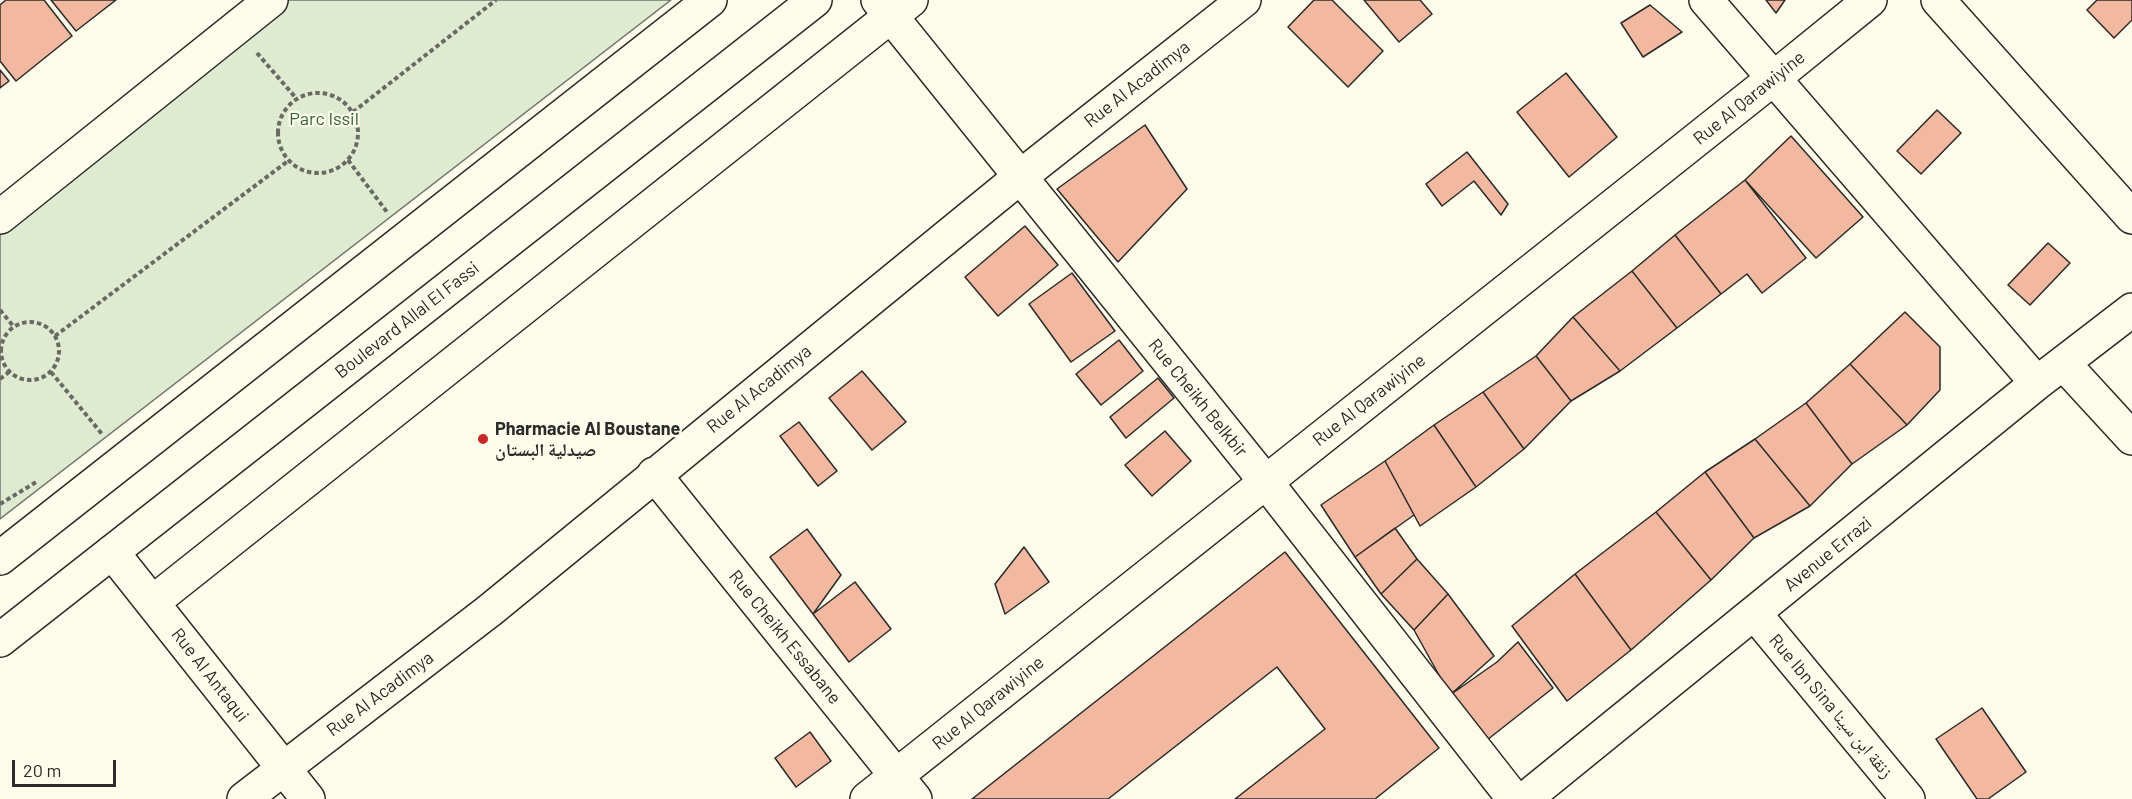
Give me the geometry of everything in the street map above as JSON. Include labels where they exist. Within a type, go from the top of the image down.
[{"type":"street","points":[[0,217],[271,0]]},
{"type":"street","points":[[0,558],[710,0]]},
{"type":"street","name":"Boulevard Allal El Fassi","points":[[0,640],[814,0]]},
{"type":"street","name":"Rue Al Acadimya","points":[[244,799],[489,611],[1020,177],[1244,0]]},
{"type":"street","points":[[1706,0],[2037,382]]},
{"type":"street","name":"Rue Al Qarawiyine","points":[[867,799],[906,787],[1266,482],[1870,0]]},
{"type":"street","points":[[1938,0],[2132,217]]},
{"type":"street","points":[[153,602],[893,5]]},
{"type":"street","name":"Rue Cheikh Belkbir","points":[[893,5],[1020,177],[1266,482],[1514,799]]},
{"type":"street","name":"Avenue Errazi","points":[[1525,799],[1755,614],[2037,382],[2132,310]]},
{"type":"street","points":[[2063,363],[2132,438]]},
{"type":"street","name":"Rue Cheikh Essabane","points":[[654,474],[906,787]]},
{"type":"street","name":"Rue Al Antaqui","points":[[112,552],[308,799]]},
{"type":"street","name":"Rue Ibn Sina زنقة ابن سينا","points":[[1755,614],[1908,799]]},
{"type":"path","points":[[353,112],[496,0]]},
{"type":"path","points":[[236,28],[296,98]]},
{"type":"path","points":[[311,92],[328,93],[342,100],[353,112],[358,129],[357,146],[348,160],[335,170],[318,174],[302,170],[288,160],[281,149],[277,135],[279,121],[285,108],[296,98],[311,92]]},
{"type":"path","points":[[55,336],[288,160]]},
{"type":"path","points":[[348,160],[388,213]]},
{"type":"path","points":[[0,310],[14,327]]},
{"type":"path","points":[[25,322],[36,322],[47,327],[55,336],[59,348],[58,361],[51,372],[41,378],[31,380],[19,378],[9,372],[3,361],[1,348],[5,336],[14,327],[25,322]]},
{"type":"path","points":[[0,379],[9,372]]},
{"type":"path","points":[[51,372],[107,440]]},
{"type":"green space","name":"Parc Issil","points":[[282,0],[671,0],[0,519],[0,232]]},
{"type":"building","points":[[6,0],[44,0],[72,36],[16,81],[0,61],[0,5]]},
{"type":"building","points":[[51,0],[116,0],[76,31]]},
{"type":"building","points":[[1314,0],[1332,0],[1383,51],[1348,87],[1288,27]]},
{"type":"building","points":[[1364,0],[1420,0],[1432,14],[1399,42]]},
{"type":"building","points":[[1766,0],[1785,0],[1776,13]]},
{"type":"building","points":[[2097,0],[2132,0],[2132,20],[2114,38],[2087,10]]},
{"type":"building","points":[[1650,5],[1682,32],[1643,57],[1621,23]]},
{"type":"building","points":[[0,70],[9,81],[0,88]]},
{"type":"building","points":[[1566,73],[1617,137],[1569,177],[1517,112]]},
{"type":"building","points":[[1937,110],[1961,133],[1921,174],[1897,151]]},
{"type":"building","points":[[1145,125],[1187,189],[1118,262],[1057,189]]},
{"type":"building","points":[[1791,136],[1863,217],[1816,258],[1745,180]]},
{"type":"building","points":[[1467,152],[1508,204],[1501,215],[1474,181],[1442,206],[1426,184]]},
{"type":"building","points":[[1745,180],[1806,258],[1762,293],[1747,274],[1721,294],[1675,235]]},
{"type":"building","points":[[1025,226],[1058,265],[998,316],[965,277]]},
{"type":"building","points":[[1675,235],[1721,294],[1677,328],[1632,271]]},
{"type":"building","points":[[2048,243],[2070,263],[2030,305],[2008,285]]},
{"type":"building","points":[[1632,271],[1677,328],[1620,371],[1573,317]]},
{"type":"building","points":[[1072,273],[1115,331],[1071,362],[1029,304]]},
{"type":"building","points":[[1905,312],[1940,347],[1940,390],[1907,425],[1850,364]]},
{"type":"building","points":[[1573,317],[1620,371],[1571,401],[1536,356]]},
{"type":"building","points":[[1119,340],[1143,371],[1101,405],[1076,374]]},
{"type":"building","points":[[1536,356],[1571,401],[1524,449],[1483,392]]},
{"type":"building","points":[[1850,364],[1907,425],[1852,464],[1806,403]]},
{"type":"building","points":[[862,371],[906,422],[872,450],[829,398]]},
{"type":"building","points":[[1158,378],[1174,398],[1126,438],[1110,417]]},
{"type":"building","points":[[1483,392],[1524,449],[1476,487],[1434,425]]},
{"type":"building","points":[[1806,403],[1852,464],[1810,506],[1755,439]]},
{"type":"building","points":[[799,422],[837,471],[818,486],[780,436]]},
{"type":"building","points":[[1434,425],[1476,487],[1420,526],[1385,461]]},
{"type":"building","points":[[1165,431],[1191,461],[1152,496],[1125,465]]},
{"type":"building","points":[[1755,439],[1810,506],[1754,538],[1705,472]]},
{"type":"building","points":[[1385,461],[1414,515],[1355,557],[1321,505]]},
{"type":"building","points":[[1705,472],[1754,538],[1711,580],[1656,512]]},
{"type":"building","points":[[1656,512],[1711,580],[1631,650],[1575,574]]},
{"type":"building","points":[[1395,528],[1417,559],[1381,594],[1355,557]]},
{"type":"building","points":[[807,529],[841,575],[813,614],[770,557]]},
{"type":"building","points":[[1024,547],[1049,582],[1005,614],[995,584]]},
{"type":"building","points":[[1285,552],[1439,748],[1375,799],[1235,799],[1325,729],[1277,667],[1108,799],[972,799]]},
{"type":"building","points":[[1417,559],[1448,594],[1414,630],[1381,594]]},
{"type":"building","points":[[1575,574],[1631,650],[1567,701],[1512,626]]},
{"type":"building","points":[[855,582],[891,629],[849,662],[813,614]]},
{"type":"building","points":[[1448,594],[1494,656],[1450,695],[1414,630]]},
{"type":"building","points":[[1518,642],[1553,688],[1487,740],[1450,695],[1497,662]]},
{"type":"building","points":[[1982,708],[2026,772],[1988,799],[1977,799],[1936,739]]},
{"type":"building","points":[[810,732],[831,761],[796,787],[775,758]]},
{"type":"place","name":"Pharmacie Al Boustane صيدلية البستان","points":[[483,439]]}]
